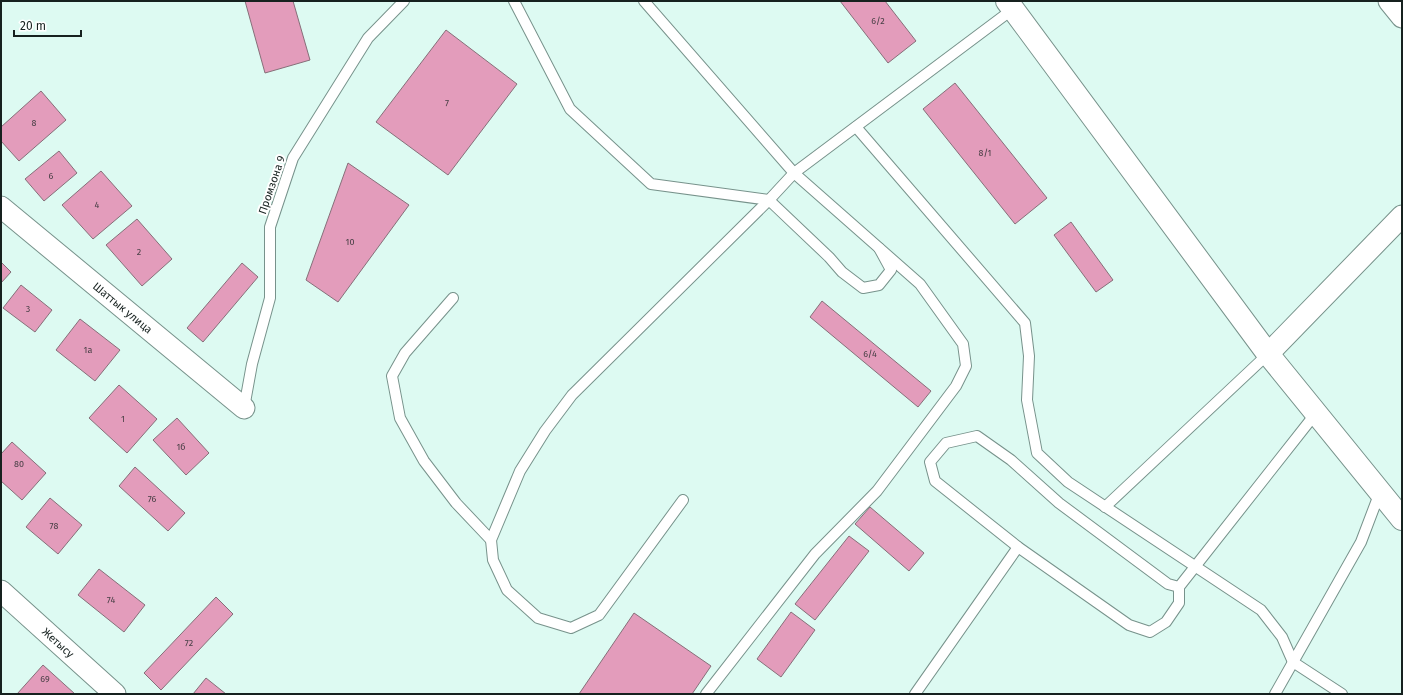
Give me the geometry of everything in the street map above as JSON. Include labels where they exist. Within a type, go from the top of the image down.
[{"type":"main road","points":[[1010,5],[1268,354],[1402,519]]},
{"type":"street","points":[[1389,1],[1402,17]]},
{"type":"street","name":"Шаттык улица","points":[[1,207],[244,408]]},
{"type":"street","points":[[1268,354],[1402,216]]},
{"type":"street","name":"Жетысу","points":[[1,591],[115,694]]},
{"type":"lane","name":"Промзона 9","points":[[244,408],[252,364],[270,298],[270,227],[293,158],[368,38],[404,1]]},
{"type":"lane","points":[[514,1],[570,108],[652,184],[769,200],[842,272],[862,288],[879,285],[891,270],[879,248]]},
{"type":"lane","points":[[644,1],[794,173],[920,284],[963,344],[966,366],[956,386],[876,491],[815,554],[706,694]]},
{"type":"lane","points":[[683,500],[599,615],[571,628],[538,618],[507,590],[493,560],[491,540],[520,471],[545,431],[572,395],[769,200],[794,173],[856,127],[1010,5]]},
{"type":"lane","points":[[856,127],[1025,323],[1029,356],[1027,400],[1038,453],[1068,482],[1261,610],[1282,637],[1293,662],[1342,694]]},
{"type":"lane","points":[[452,298],[405,353],[392,376],[400,418],[424,461],[456,503],[491,540]]},
{"type":"lane","points":[[1105,507],[1268,354]]},
{"type":"lane","points":[[1180,587],[1168,584],[1162,580],[1059,502],[1011,460],[977,436],[946,443],[930,462],[934,481],[1018,547],[1129,625],[1150,632],[1166,622],[1179,604],[1180,587],[1316,413]]},
{"type":"lane","points":[[1275,694],[1361,542],[1380,492]]},
{"type":"lane","points":[[915,694],[1018,547]]},
{"type":"building","points":[[245,1],[293,1],[310,60],[265,73]]},
{"type":"building","points":[[840,1],[885,1],[916,41],[888,63]]},
{"type":"building","points":[[446,30],[517,84],[448,175],[376,122]]},
{"type":"building","points":[[955,83],[1047,198],[1015,224],[923,109]]},
{"type":"building","points":[[41,91],[66,120],[19,161],[1,141],[1,127]]},
{"type":"building","points":[[59,151],[77,173],[44,201],[25,179]]},
{"type":"building","points":[[348,163],[409,205],[338,302],[306,280]]},
{"type":"building","points":[[101,171],[132,206],[93,239],[62,205]]},
{"type":"building","points":[[137,219],[172,259],[142,286],[106,245]]},
{"type":"building","points":[[1071,222],[1113,280],[1096,292],[1054,235]]},
{"type":"building","points":[[1,262],[11,272],[1,283]]},
{"type":"building","points":[[242,263],[258,277],[203,342],[187,328]]},
{"type":"building","points":[[21,285],[52,310],[35,332],[3,308]]},
{"type":"building","points":[[822,301],[931,391],[918,407],[810,317]]},
{"type":"building","points":[[80,319],[120,350],[95,381],[56,350]]},
{"type":"building","points":[[119,385],[157,419],[127,453],[89,418]]},
{"type":"building","points":[[177,418],[209,453],[186,475],[153,440]]},
{"type":"building","points":[[12,442],[46,473],[22,500],[1,481],[1,454]]},
{"type":"building","points":[[135,467],[185,513],[168,531],[119,486]]},
{"type":"building","points":[[50,498],[82,525],[58,554],[26,527]]},
{"type":"building","points":[[870,507],[924,553],[909,571],[855,524]]},
{"type":"building","points":[[849,536],[869,551],[815,620],[795,604]]},
{"type":"building","points":[[99,569],[145,605],[124,632],[78,595]]},
{"type":"building","points":[[216,597],[233,614],[161,690],[144,673]]},
{"type":"building","points":[[791,612],[815,630],[781,677],[757,659]]},
{"type":"building","points":[[634,613],[711,666],[692,694],[579,694]]},
{"type":"building","points":[[43,665],[75,694],[17,694]]},
{"type":"building","points":[[206,678],[226,694],[193,694]]}]
